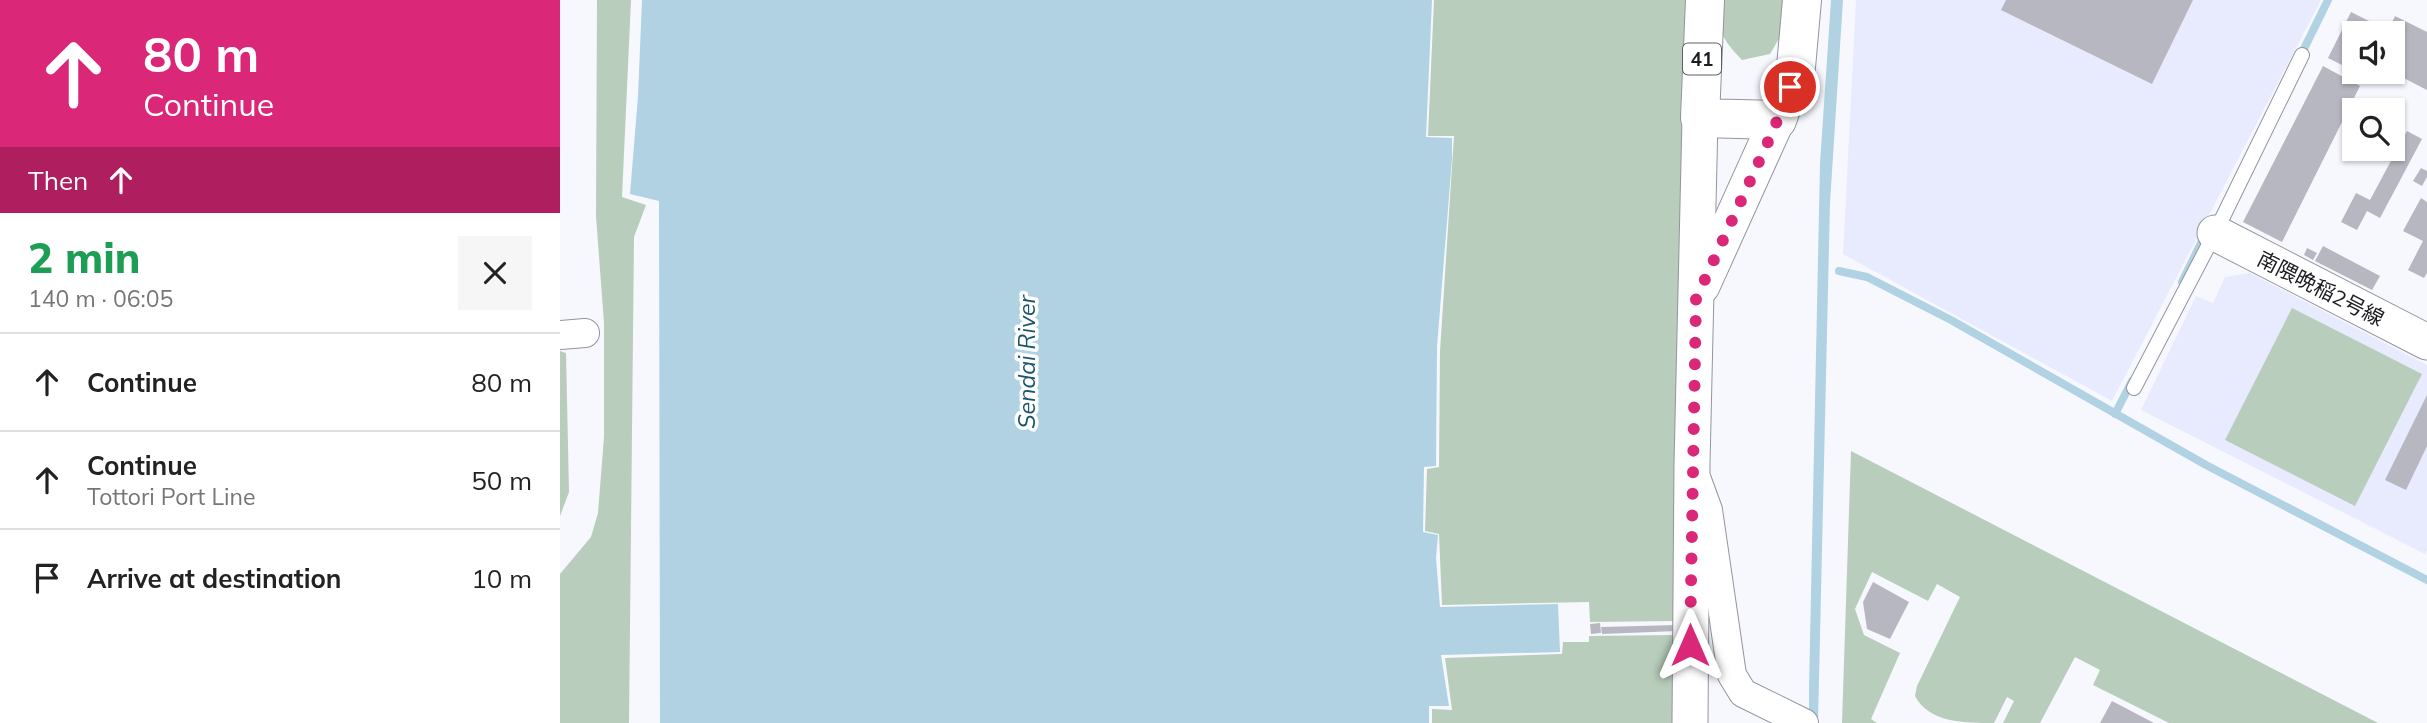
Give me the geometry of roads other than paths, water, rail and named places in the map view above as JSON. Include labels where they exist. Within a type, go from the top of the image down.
[{"type":"main road","name":"41","points":[[1700,118],[1704,0]]},
{"type":"main road","points":[[1700,118],[1777,120],[1796,67],[1802,0]]},
{"type":"street","points":[[1690,723],[1692,464],[1700,118]]},
{"type":"street","points":[[1696,299],[1777,120]]},
{"type":"street","name":"南隈晩稲2号線","points":[[2215,233],[2427,342]]},
{"type":"street","points":[[1692,464],[1708,510],[1732,676],[1746,695],[1804,723]]},
{"type":"street","points":[[1746,695],[1747,723]]},
{"type":"lane","points":[[2133,388],[2215,233],[2302,55]]},
{"type":"water","name":"Sendai River","points":[[642,0],[1432,0],[1426,137],[1452,138],[1452,159],[1437,347],[1436,466],[1424,467],[1423,532],[1438,535],[1436,558],[1440,607],[1558,604],[1560,652],[1441,655],[1449,706],[1429,706],[1429,723],[660,723],[659,201],[630,194]]},
{"type":"water","points":[[1831,0],[1843,0],[1830,203],[1818,723],[1809,714],[1809,689],[1820,163]]},
{"type":"waterway","points":[[2300,57],[2328,0]]},
{"type":"waterway","points":[[2182,282],[2204,237]]},
{"type":"waterway","points":[[1839,271],[1867,277],[1951,320],[2206,465],[2427,580]]},
{"type":"waterway","points":[[2115,414],[2132,381]]}]
